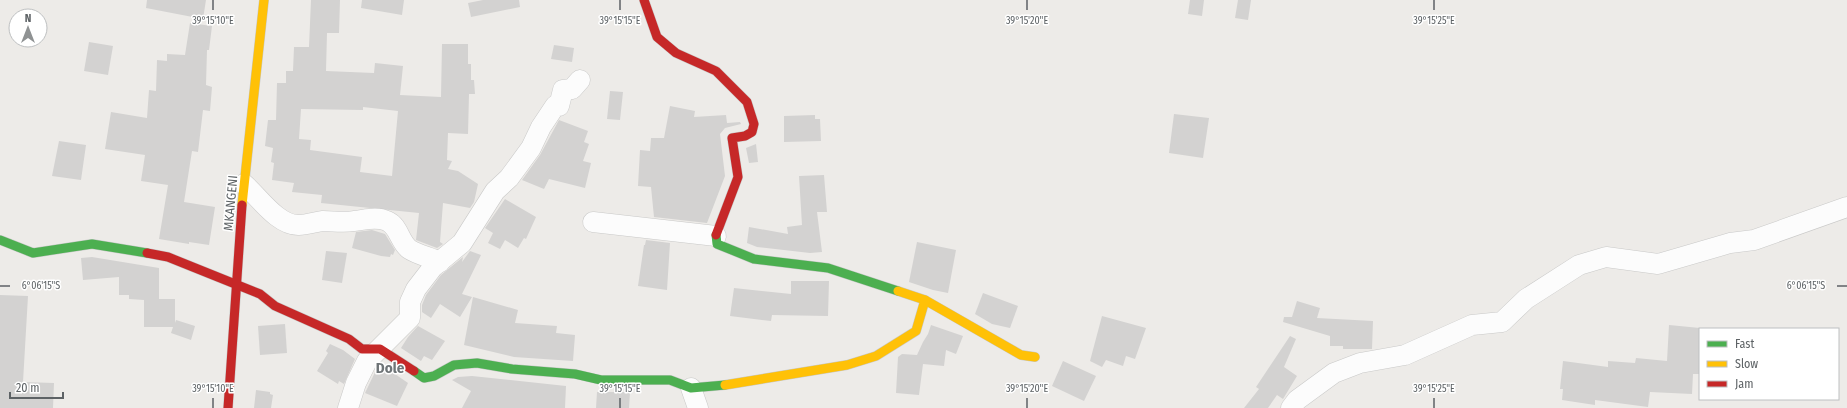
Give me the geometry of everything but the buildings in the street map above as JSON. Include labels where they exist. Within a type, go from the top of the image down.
[{"type":"street","name":"MKANGENI","points":[[228,408],[244,184],[264,0]]},
{"type":"street","points":[[644,0],[657,37],[676,53],[716,71],[747,102],[754,124],[752,132],[745,136],[732,138],[738,177],[716,236],[717,244],[754,259],[828,268],[925,300],[1021,355],[1035,357]]},
{"type":"street","points":[[348,408],[356,383],[364,367],[410,318],[410,302],[416,289],[440,262],[462,244],[495,191],[509,178],[531,148],[541,127],[555,106],[559,106],[563,90],[572,89],[580,80]]},
{"type":"street","points":[[244,184],[275,216],[289,223],[298,225],[322,221],[343,222],[367,218],[388,221],[396,228],[401,239],[408,248],[440,262]]},
{"type":"street","points":[[1291,408],[1297,400],[1334,374],[1360,363],[1405,355],[1472,326],[1502,322],[1526,299],[1579,265],[1606,257],[1658,264],[1730,244],[1754,240],[1847,207]]},
{"type":"street","points":[[593,222],[716,236]]},
{"type":"street","points":[[0,240],[33,253],[92,244],[160,256],[237,283],[260,294],[275,306],[349,339],[362,349],[380,349],[424,378],[434,376],[454,365],[477,363],[512,369],[575,374],[601,380],[670,380],[691,388],[724,385],[846,365],[876,356],[916,331],[925,300]]},
{"type":"street","points":[[691,388],[698,408]]},
{"type":"traffic: fast","points":[[716,235],[717,244],[754,259],[828,268],[898,291]]},
{"type":"traffic: fast","points":[[0,240],[33,253],[92,244],[147,253]]},
{"type":"traffic: fast","points":[[414,371],[424,378],[434,376],[454,365],[477,363],[512,369],[575,374],[601,380],[670,380],[691,388],[725,385]]},
{"type":"traffic: slow","points":[[242,205],[264,0]]},
{"type":"traffic: slow","points":[[898,291],[925,300],[1021,355],[1035,357]]},
{"type":"traffic: slow","points":[[725,385],[847,365],[876,356],[916,331],[925,300]]},
{"type":"traffic: jam","points":[[644,0],[657,37],[676,53],[716,71],[747,102],[754,124],[752,132],[745,136],[732,138],[738,177],[716,235]]},
{"type":"traffic: jam","points":[[228,408],[242,205]]},
{"type":"traffic: jam","points":[[147,253],[168,257],[260,294],[275,306],[349,339],[362,349],[380,349],[414,371]]},
{"type":"district","name":"Dole","points":[[390,368]]}]
